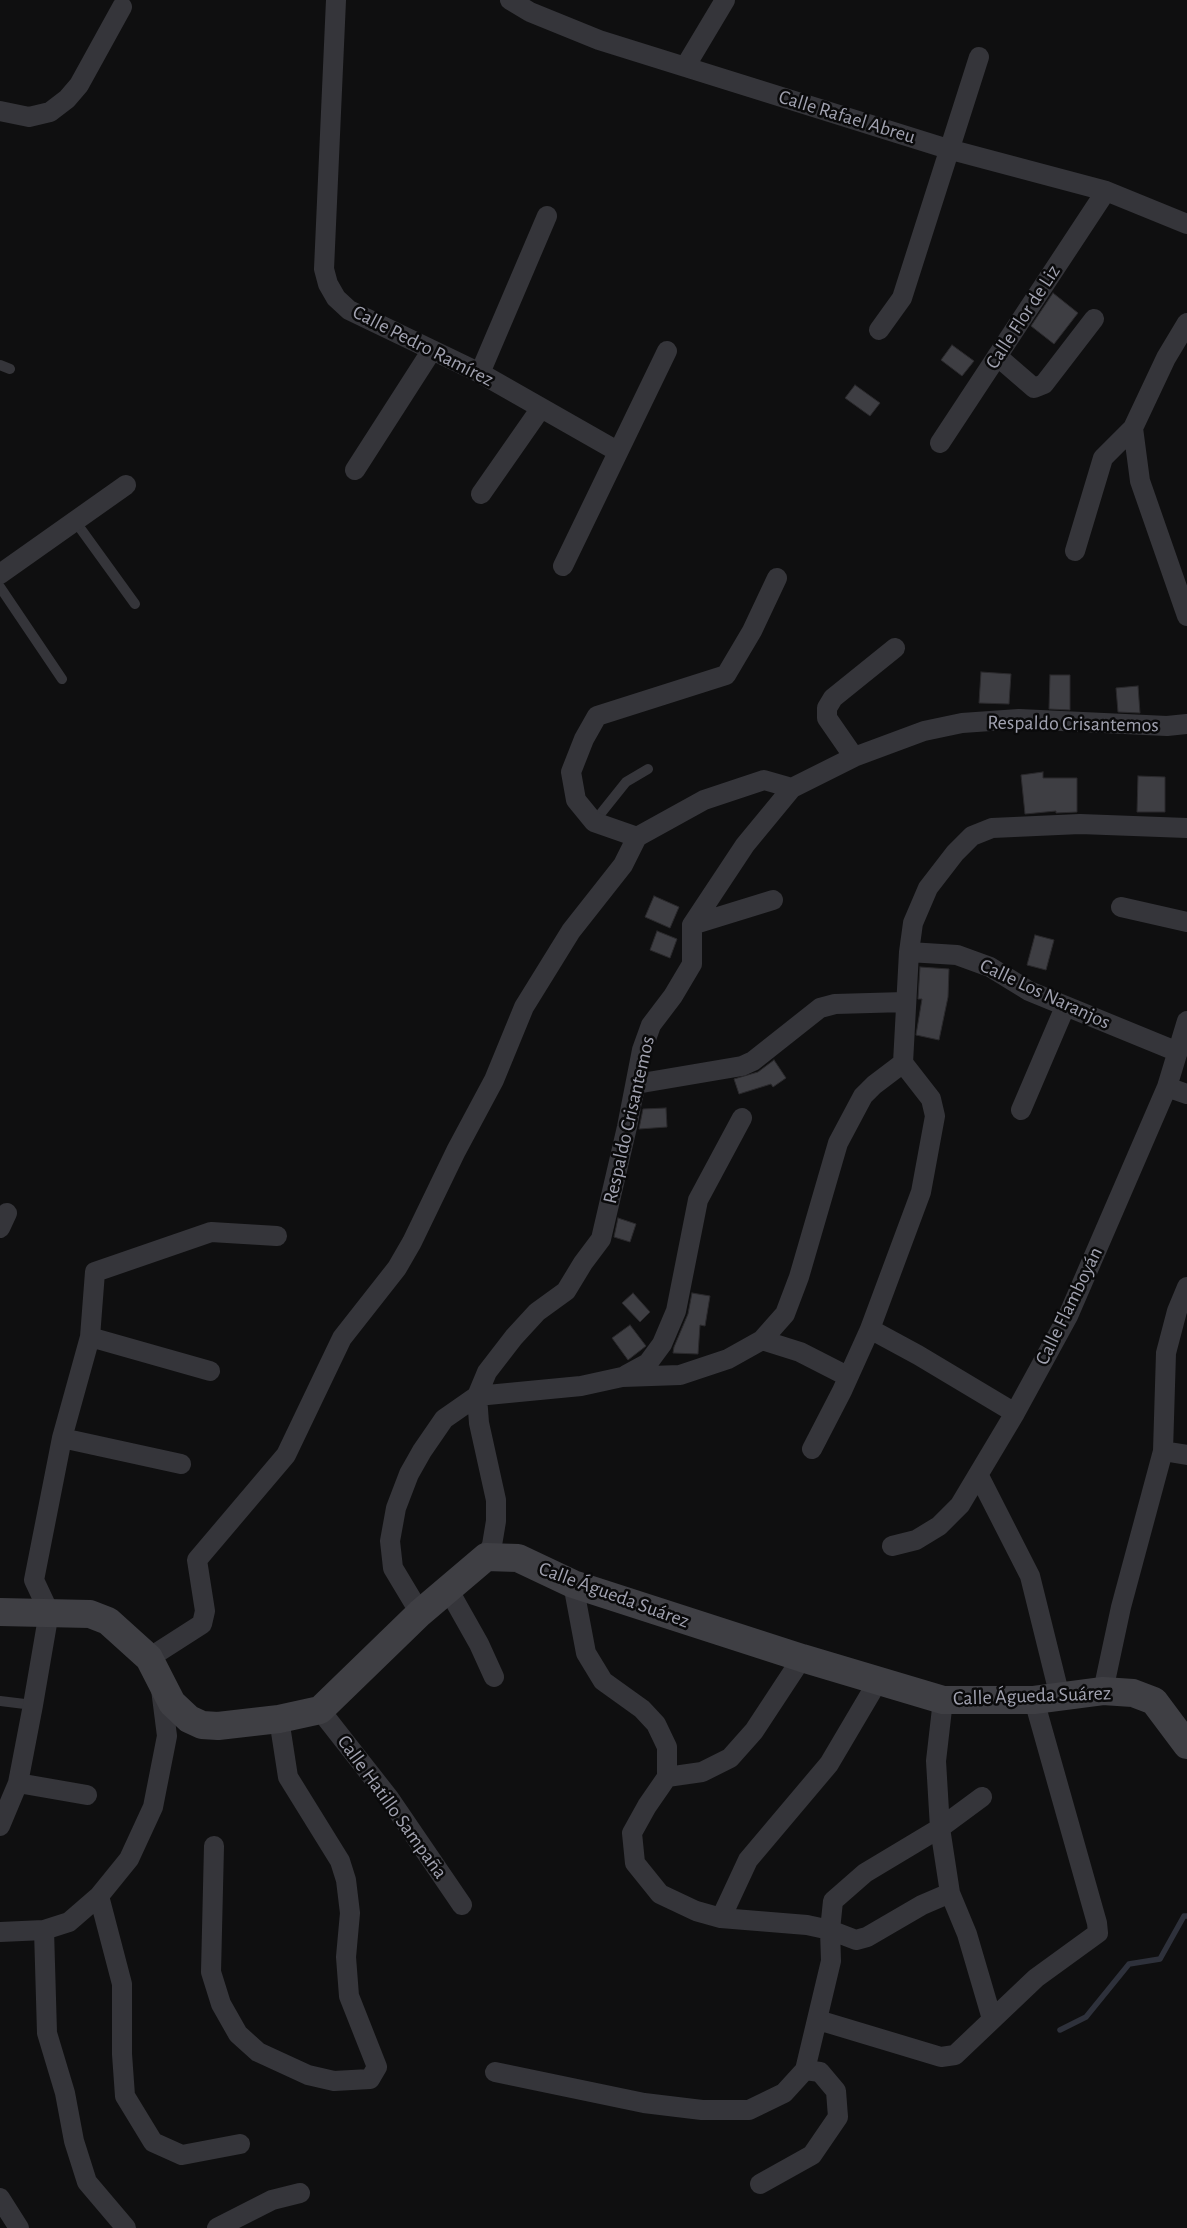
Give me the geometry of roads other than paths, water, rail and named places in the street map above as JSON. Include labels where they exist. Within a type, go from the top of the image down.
[{"type":"street","name":"Calle Pedro Ramírez","points":[[336,0],[324,269],[328,284],[336,298],[350,310],[480,373],[617,451]]},
{"type":"street","name":"Calle Rafael Abreu","points":[[510,0],[530,12],[599,40],[948,149],[1106,191],[1187,224]]},
{"type":"street","points":[[685,67],[725,0]]},
{"type":"street","points":[[0,111],[29,117],[50,112],[67,99],[79,85],[122,7]]},
{"type":"street","points":[[879,330],[902,298],[948,149],[979,57]]},
{"type":"street","name":"Calle Flor de Liz","points":[[940,443],[1106,191]]},
{"type":"street","points":[[480,373],[547,216]]},
{"type":"street","points":[[997,356],[1034,388],[1044,384],[1094,319]]},
{"type":"street","points":[[1075,551],[1103,458],[1133,428],[1166,358],[1187,323]]},
{"type":"street","points":[[354,470],[432,350]]},
{"type":"street","points":[[562,566],[667,351]]},
{"type":"street","points":[[481,494],[541,408]]},
{"type":"street","points":[[1133,428],[1140,481],[1187,616]]},
{"type":"street","points":[[0,574],[126,485]]},
{"type":"street","points":[[636,837],[594,822],[576,800],[571,772],[584,739],[597,716],[726,675],[752,631],[777,578]]},
{"type":"street","points":[[854,757],[827,718],[827,708],[833,698],[895,648]]},
{"type":"street","name":"Respaldo Crisantemos","points":[[486,1557],[492,1545],[496,1521],[496,1500],[479,1423],[477,1396],[487,1372],[514,1337],[537,1312],[566,1291],[583,1262],[601,1239],[642,1050],[651,1025],[692,964],[692,925],[745,844],[792,788],[854,757],[924,731],[962,723],[1019,719],[1167,726],[1187,724]]},
{"type":"street","points":[[155,1669],[202,1624],[204,1611],[197,1560],[286,1455],[342,1338],[397,1268],[412,1242],[456,1151],[494,1080],[524,1007],[571,931],[623,865],[636,837],[704,800],[764,780],[792,788]]},
{"type":"street","points":[[812,1449],[842,1391],[847,1376],[870,1329],[921,1192],[935,1116],[931,1099],[902,1063],[908,952],[912,924],[928,888],[955,853],[972,836],[992,828],[1080,824],[1187,828]]},
{"type":"street","points":[[692,925],[773,900]]},
{"type":"street","points":[[1121,907],[1187,922]]},
{"type":"street","name":"Calle Los Naranjos","points":[[908,952],[956,955],[990,967],[1029,991],[1178,1052]]},
{"type":"street","points":[[636,1084],[742,1066],[753,1061],[820,1008],[835,1004],[905,1002]]},
{"type":"street","points":[[1021,1110],[1065,1007]]},
{"type":"street","name":"Calle Flamboyán","points":[[892,1546],[916,1540],[939,1526],[960,1505],[1015,1413],[1068,1316],[1167,1087],[1187,1021]]},
{"type":"street","points":[[420,1613],[394,1568],[390,1541],[396,1508],[409,1474],[444,1419],[477,1396],[581,1386],[622,1377],[680,1375],[728,1359],[762,1340],[785,1314],[796,1284],[838,1144],[863,1096],[902,1063]]},
{"type":"street","points":[[1167,1087],[1187,1094]]},
{"type":"street","points":[[622,1377],[648,1363],[662,1344],[676,1311],[698,1200],[742,1118]]},
{"type":"street","points":[[0,1826],[18,1783],[49,1612],[34,1580],[62,1438],[90,1337],[95,1272],[211,1232],[277,1236]]},
{"type":"street","points":[[1103,1692],[1121,1607],[1163,1450],[1166,1353],[1177,1311],[1187,1287]]},
{"type":"street","points":[[870,1329],[918,1355],[1015,1413]]},
{"type":"street","points":[[90,1337],[210,1371]]},
{"type":"street","points":[[762,1340],[800,1352],[847,1376]]},
{"type":"street","points":[[62,1438],[181,1464]]},
{"type":"street","points":[[1163,1450],[1187,1455]]},
{"type":"street","points":[[979,1476],[1030,1576],[1060,1697]]},
{"type":"street","points":[[0,1612],[90,1614],[108,1621],[155,1669],[172,1703],[189,1719],[202,1725],[218,1726],[279,1718],[320,1710],[420,1613],[486,1557]]},
{"type":"street","name":"Calle Águeda Suárez","points":[[486,1557],[518,1558],[573,1584],[802,1658],[943,1700],[1034,1700],[1103,1692],[1134,1693],[1154,1701],[1187,1745]]},
{"type":"street","points":[[573,1584],[586,1653],[603,1681],[642,1709],[656,1724],[667,1747],[667,1777],[647,1806],[632,1833],[634,1863],[660,1894],[696,1911],[721,1918],[807,1925],[830,1930],[856,1940],[867,1937],[922,1905],[950,1893]]},
{"type":"street","points":[[448,1589],[479,1644],[494,1678]]},
{"type":"street","points":[[667,1777],[702,1772],[730,1758],[754,1731],[802,1658]]},
{"type":"street","points":[[0,1932],[44,1930],[69,1922],[99,1896],[129,1859],[153,1807],[167,1736],[155,1669]]},
{"type":"street","points":[[721,1918],[748,1860],[829,1764],[878,1681]]},
{"type":"street","points":[[943,1700],[936,1761],[940,1828],[950,1893],[967,1934],[992,2019]]},
{"type":"street","points":[[818,2020],[941,2056],[955,2055],[1036,1978],[1098,1933],[1097,1923],[1034,1700]]},
{"type":"street","name":"Calle Hatillo Sampaña","points":[[320,1710],[390,1798],[462,1905]]},
{"type":"street","points":[[214,1846],[211,1972],[221,2004],[238,2034],[258,2052],[308,2075],[334,2081],[370,2079],[377,2067],[349,1996],[346,1957],[350,1913],[346,1880],[340,1861],[288,1777],[279,1718]]},
{"type":"street","points":[[18,1783],[87,1795]]},
{"type":"street","points":[[495,2072],[644,2103],[702,2110],[749,2110],[784,2093],[805,2070],[832,1961],[830,1930],[834,1901],[865,1872],[940,1828],[982,1798]]},
{"type":"street","points":[[99,1896],[122,1984],[122,2054],[125,2096],[152,2142],[182,2155],[240,2144]]},
{"type":"street","points":[[44,1930],[47,2033],[65,2093],[74,2141],[87,2182],[126,2228]]},
{"type":"street","points":[[760,2184],[812,2155],[838,2117],[836,2091],[820,2072],[805,2070]]},
{"type":"street","points":[[217,2228],[272,2200],[300,2193]]},
{"type":"street","points":[[0,2198],[19,2228]]},
{"type":"lane","points":[[75,521],[135,604]]},
{"type":"lane","points":[[0,587],[62,679]]},
{"type":"lane","points":[[594,822],[626,782],[648,769]]},
{"type":"lane","points":[[0,1702],[33,1705]]},
{"type":"waterway","points":[[1060,2030],[1086,2017],[1129,1964],[1160,1959],[1184,1916],[1187,1916]]}]
